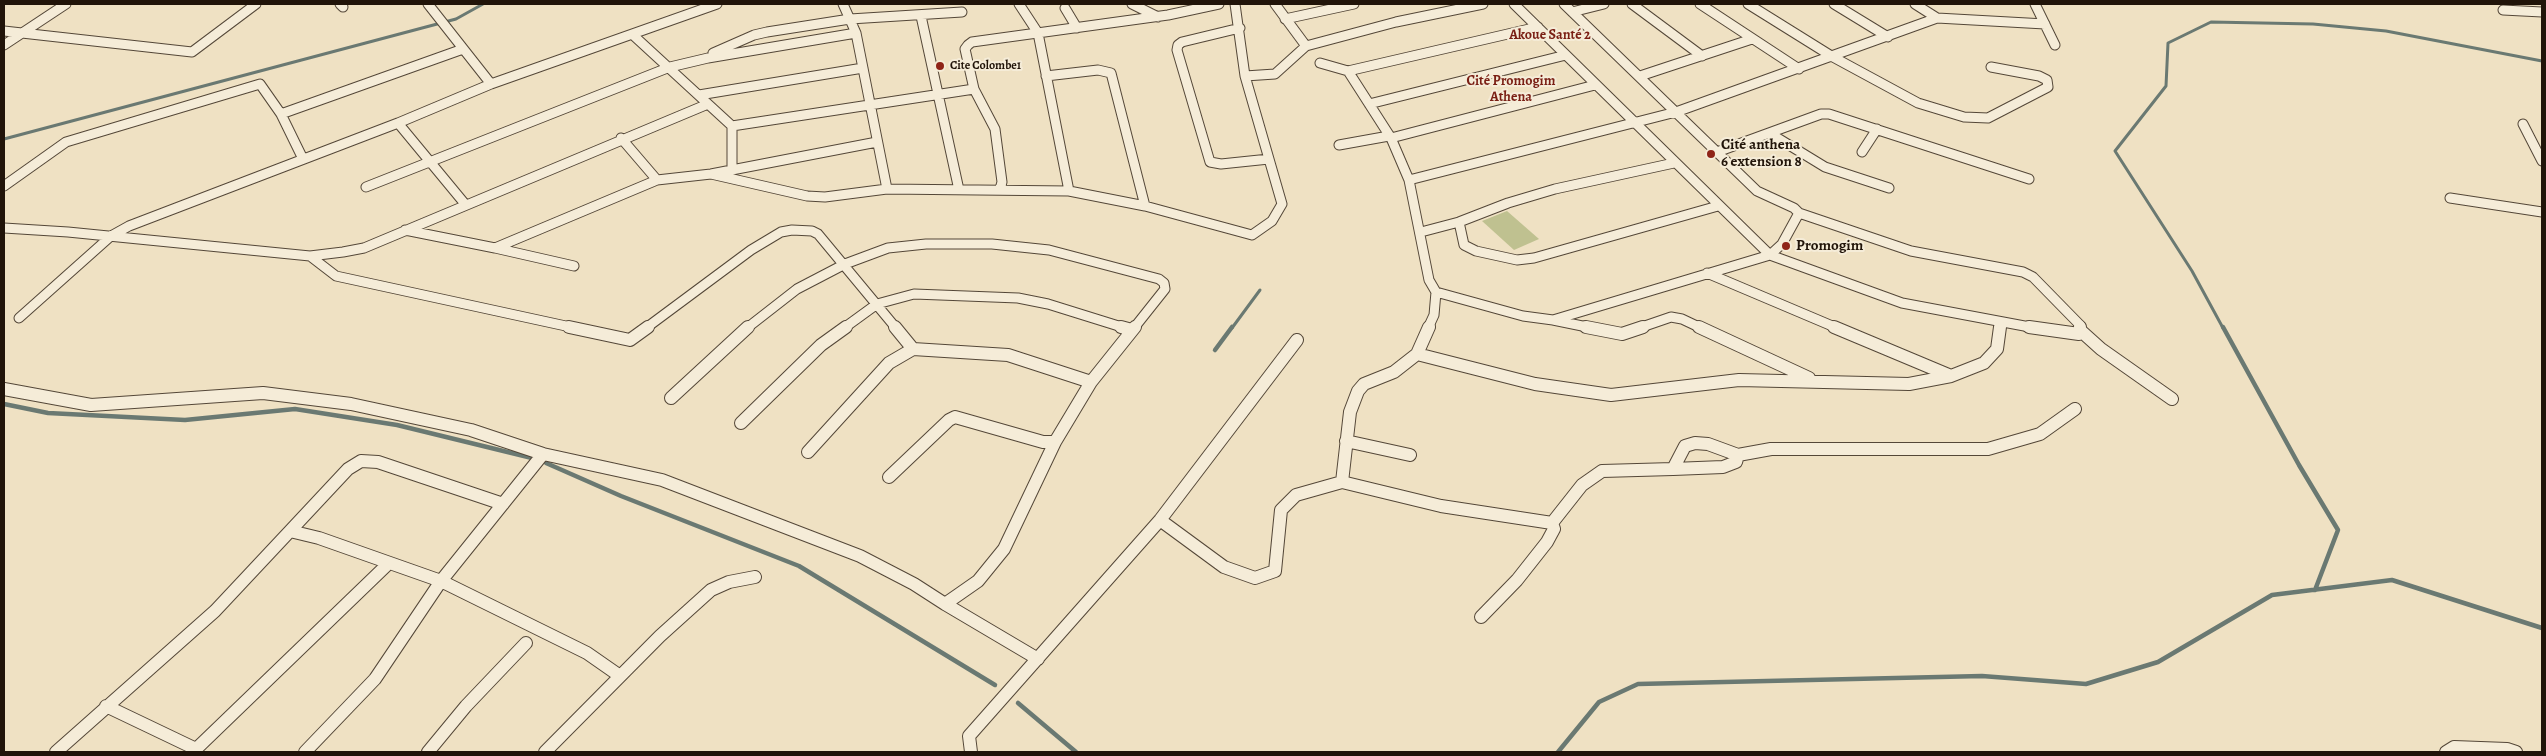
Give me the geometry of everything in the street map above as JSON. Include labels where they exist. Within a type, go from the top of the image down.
[{"type":"street","points":[[4,45],[66,4]]},
{"type":"street","points":[[4,31],[192,52],[256,4]]},
{"type":"street","points":[[428,4],[462,49],[492,84]]},
{"type":"street","points":[[19,318],[111,236],[129,226],[398,123],[492,84],[633,36],[717,4]]},
{"type":"street","points":[[843,4],[856,33],[887,189]]},
{"type":"street","points":[[929,4],[924,15],[938,94],[959,190]]},
{"type":"street","points":[[1019,4],[1038,33],[1069,191]]},
{"type":"street","points":[[1132,4],[1158,17]]},
{"type":"street","points":[[1000,189],[1002,182],[995,129],[974,89],[965,49],[968,45],[972,42],[1158,17],[1219,4]]},
{"type":"street","points":[[711,174],[807,196],[825,197],[887,189],[993,192],[1000,189],[1069,191],[1145,206],[1252,235],[1272,221],[1282,204],[1245,76],[1240,28],[1235,4]]},
{"type":"street","points":[[1275,4],[1306,46]]},
{"type":"street","points":[[1285,19],[1354,4]]},
{"type":"street","points":[[1245,76],[1276,74],[1306,46],[1396,22],[1483,4]]},
{"type":"street","points":[[1514,4],[1633,124],[1770,255],[1902,303],[2070,333],[2079,334],[2081,331]]},
{"type":"street","points":[[1564,4],[1757,191],[1794,208],[1799,214],[1911,251],[2023,272],[2033,277],[2080,325],[2081,331],[2101,349],[2172,399]]},
{"type":"street","points":[[1572,12],[1604,4]]},
{"type":"street","points":[[1632,4],[1702,56]]},
{"type":"street","points":[[1700,4],[1799,69]]},
{"type":"street","points":[[1748,4],[1833,57],[1918,103],[1970,118],[1988,118],[2048,87],[2048,80],[2039,76],[1991,67]]},
{"type":"street","points":[[1834,4],[1888,37]]},
{"type":"street","points":[[1915,4],[1937,18]]},
{"type":"street","points":[[2035,4],[2055,45]]},
{"type":"street","points":[[1065,8],[1077,28]]},
{"type":"street","points":[[2503,10],[2542,12]]},
{"type":"street","points":[[693,62],[754,35],[850,19],[962,12]]},
{"type":"street","points":[[1409,180],[1676,112],[1937,18],[2045,24]]},
{"type":"street","points":[[1240,28],[1182,42],[1178,45],[1177,50],[1210,162],[1221,164],[1269,159]]},
{"type":"street","points":[[1320,63],[1348,71],[1538,28]]},
{"type":"street","points":[[366,187],[431,164],[670,67],[856,33]]},
{"type":"street","points":[[633,36],[670,67],[732,126],[732,170]]},
{"type":"street","points":[[1640,76],[1752,39]]},
{"type":"street","points":[[281,114],[462,49]]},
{"type":"street","points":[[1369,104],[1566,55]]},
{"type":"street","points":[[699,95],[863,68]]},
{"type":"street","points":[[1046,76],[1098,70],[1111,73],[1145,206]]},
{"type":"street","points":[[1342,482],[1350,412],[1358,390],[1364,384],[1394,372],[1417,354],[1434,315],[1436,292],[1429,280],[1421,232],[1409,180],[1390,137],[1348,71]]},
{"type":"street","points":[[4,186],[66,142],[260,84],[281,114],[303,159]]},
{"type":"street","points":[[1339,144],[1390,137],[1595,85]]},
{"type":"street","points":[[732,126],[974,89]]},
{"type":"street","points":[[4,228],[111,236],[310,256],[364,248],[621,138],[708,104]]},
{"type":"street","points":[[1717,152],[1771,134],[1820,114],[1838,116],[2029,179]]},
{"type":"street","points":[[398,123],[465,204]]},
{"type":"street","points":[[2523,124],[2542,161]]},
{"type":"street","points":[[1862,152],[1877,129]]},
{"type":"street","points":[[1771,134],[1800,154],[1825,167],[1889,188]]},
{"type":"street","points":[[621,138],[657,180]]},
{"type":"street","points":[[495,248],[657,180],[711,174],[877,142]]},
{"type":"street","points":[[1421,232],[1460,222],[1555,189],[1674,163]]},
{"type":"street","points":[[2450,198],[2542,212]]},
{"type":"street","points":[[1460,222],[1464,245],[1476,251],[1517,260],[1534,258],[1718,206]]},
{"type":"street","points":[[1552,320],[1770,255],[1782,244],[1799,214]]},
{"type":"street","points":[[405,230],[574,266]]},
{"type":"street","points":[[310,256],[336,276],[630,340],[751,250],[781,232],[800,230],[818,234],[845,264],[913,349]]},
{"type":"street","points":[[671,398],[761,315],[797,289],[845,264],[888,248],[992,244],[1049,250],[1159,279],[1164,283],[1165,289],[1091,382],[1055,442],[1004,549],[978,581],[945,604]]},
{"type":"street","points":[[1707,273],[1951,376]]},
{"type":"street","points":[[1436,292],[1523,316],[1622,334],[1672,318],[1682,319],[1813,380]]},
{"type":"street","points":[[741,423],[771,396],[821,345],[877,304],[914,294],[930,293],[1018,298],[1048,304],[1132,330]]},
{"type":"street","points":[[1417,354],[1535,384],[1611,395],[1739,380],[1813,380],[1909,384],[1951,376],[1984,363],[1997,349],[2001,322]]},
{"type":"street","points":[[971,752],[969,736],[1160,520],[1297,340]]},
{"type":"street","points":[[808,452],[888,363],[913,349],[1008,355],[1091,382]]},
{"type":"street","points":[[4,389],[91,405],[169,401],[263,392],[351,404],[471,430],[543,454],[662,480],[860,556],[914,584],[1038,659]]},
{"type":"street","points":[[1673,469],[1685,446],[1695,443],[1708,444],[1738,455],[1771,449],[1988,449],[2040,434],[2075,409]]},
{"type":"street","points":[[889,477],[949,420],[955,417],[961,417],[1043,442],[1055,442]]},
{"type":"street","points":[[1346,441],[1410,455]]},
{"type":"street","points":[[305,752],[375,679],[441,581],[543,454]]},
{"type":"street","points":[[1552,523],[1582,485],[1602,471],[1723,467],[1736,462],[1738,455]]},
{"type":"street","points":[[56,752],[215,611],[348,469],[361,461],[378,462],[503,504]]},
{"type":"street","points":[[1160,520],[1224,567],[1255,578],[1275,570],[1280,510],[1296,495],[1342,482],[1441,506],[1552,523]]},
{"type":"street","points":[[1482,617],[1517,580],[1547,542],[1554,529],[1552,523]]},
{"type":"street","points":[[290,531],[319,538],[441,581],[586,653],[620,676]]},
{"type":"street","points":[[106,706],[194,751],[389,563]]},
{"type":"street","points":[[545,752],[620,676],[711,590],[729,582],[755,577]]},
{"type":"street","points":[[428,752],[466,706],[526,643]]},
{"type":"street","points":[[2446,752],[2454,747],[2511,751]]},
{"type":"green space","points":[[1507,211],[1539,239],[1514,250],[1482,221]]},
{"type":"waterway","points":[[4,139],[456,19],[483,4]]},
{"type":"waterway","points":[[2223,328],[2192,271],[2115,151],[2166,86],[2168,43],[2211,22],[2313,24],[2386,31],[2542,61]]},
{"type":"waterway","points":[[1232,328],[1260,290]]},
{"type":"waterway","points":[[1215,350],[1232,327]]},
{"type":"waterway","points":[[2223,327],[2299,465],[2338,530],[2315,590]]},
{"type":"waterway","points":[[4,404],[48,413],[185,420],[295,409],[397,425],[532,458]]},
{"type":"waterway","points":[[546,463],[621,496],[799,566],[995,685]]},
{"type":"waterway","points":[[2315,590],[2392,580],[2542,628]]},
{"type":"waterway","points":[[1558,752],[1599,702],[1638,684],[1982,676],[2086,684],[2158,662],[2272,595],[2315,590]]},
{"type":"waterway","points":[[1018,703],[1076,752]]},
{"type":"place","name":"Cite Colombe1","points":[[940,66]]},
{"type":"place","name":"Cité anthena 6 extension 8","points":[[1711,154]]},
{"type":"place","name":"Promogim","points":[[1786,246]]},
{"type":"district","name":"Akoue Santé 2","points":[[1550,36]]},
{"type":"district","name":"Cité Promogim Athena","points":[[1511,90]]}]
